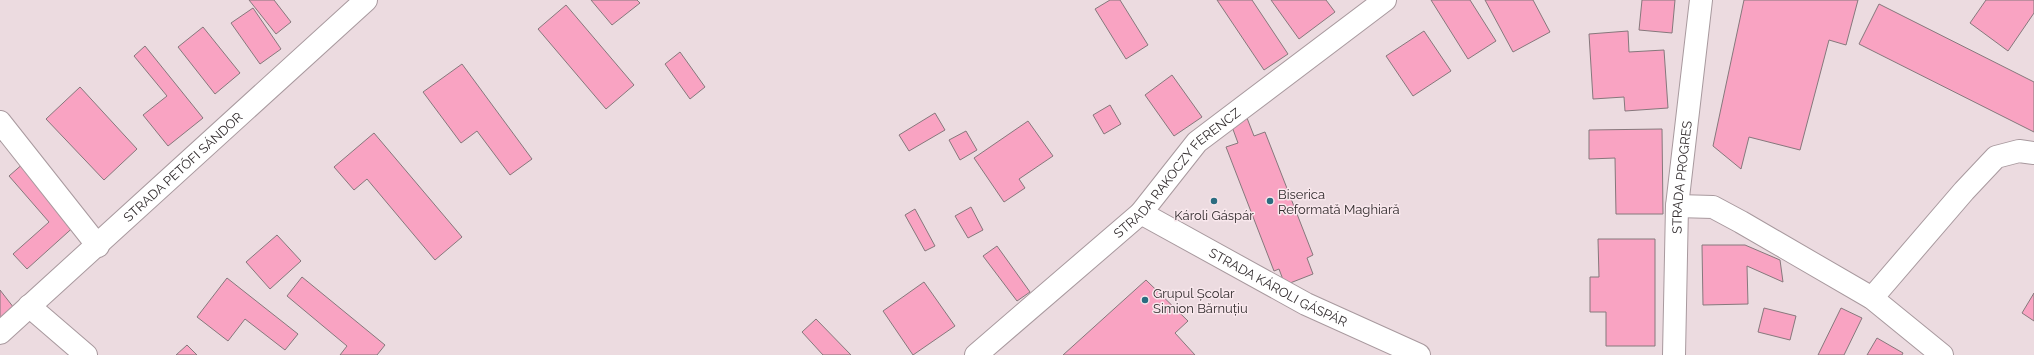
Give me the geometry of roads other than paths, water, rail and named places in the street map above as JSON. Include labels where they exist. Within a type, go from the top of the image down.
[{"type":"street","name":"STRADA PETŐFI SÁNDOR","points":[[0,333],[98,246],[366,0]]},
{"type":"street","name":"STRADA RAKOCZY FERENCZ","points":[[976,355],[1141,213],[1197,142],[1385,0]]},
{"type":"street","name":"STRADA PROGRES","points":[[1674,355],[1677,206],[1701,0]]},
{"type":"street","points":[[0,122],[98,246]]},
{"type":"street","points":[[1872,298],[1964,191],[1996,157],[2019,151],[2034,154]]},
{"type":"street","points":[[1677,206],[1714,208],[1872,298],[1942,355]]},
{"type":"street","name":"STRADA KÁROLI GÁSPÁR","points":[[1141,213],[1306,304],[1419,355]]},
{"type":"street","points":[[29,306],[86,355]]},
{"type":"place","name":"Károli Gáspár","points":[[1214,201]]},
{"type":"place","name":"Biserica Reformată Maghiară","points":[[1270,201]]},
{"type":"place","name":"Grupul Școlar Simion Bărnuțiu","points":[[1145,300]]}]
